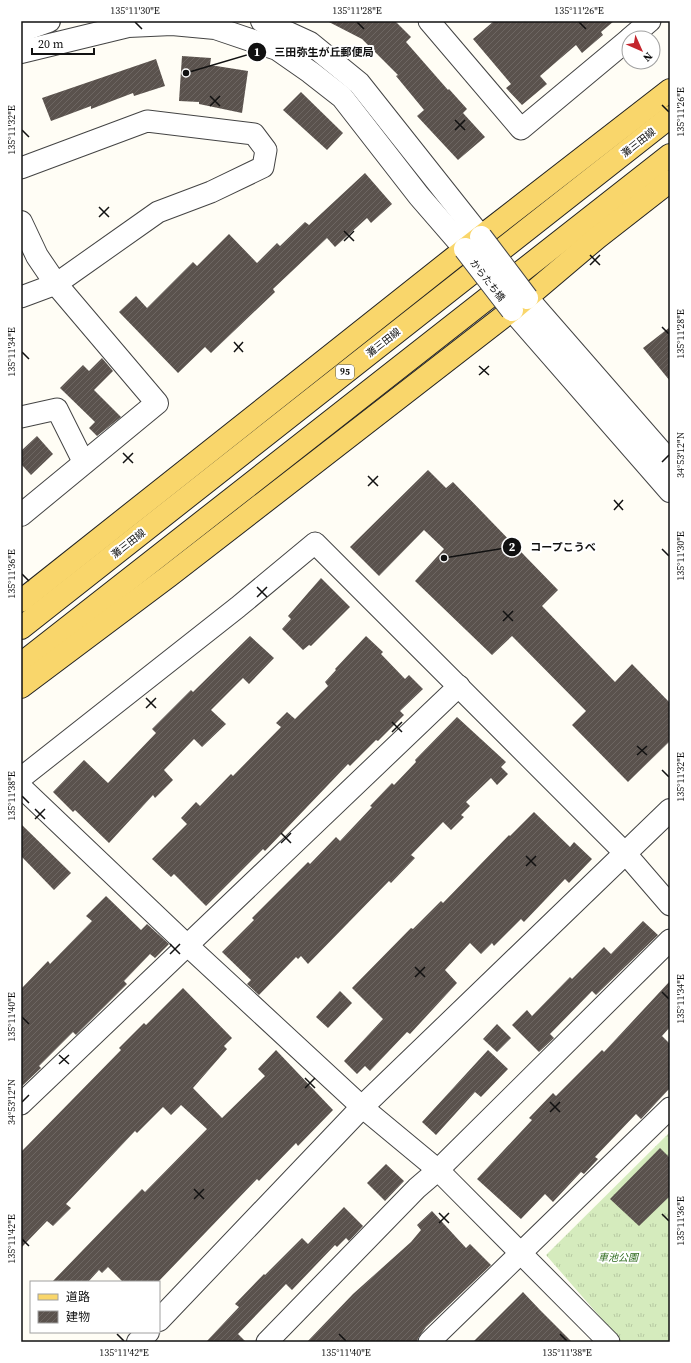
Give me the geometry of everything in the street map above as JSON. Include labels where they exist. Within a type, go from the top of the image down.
[{"type":"main road","name":"95","points":[[21,600],[473,243],[670,90]]},
{"type":"main road","name":"灘三田線","points":[[21,628],[670,117]]},
{"type":"main road","points":[[21,664],[670,155]]},
{"type":"main road","points":[[21,687],[163,580],[519,304],[597,238],[670,181]]},
{"type":"street","points":[[21,31],[49,21]]},
{"type":"street","points":[[262,21],[310,43],[359,83],[473,243]]},
{"type":"street","points":[[639,30],[650,21]]},
{"type":"street","points":[[434,22],[521,129],[621,46]]},
{"type":"street","points":[[21,52],[128,26],[172,24],[215,28],[277,49],[342,97],[419,196],[473,243]]},
{"type":"street","points":[[21,168],[147,120],[254,134],[266,150],[263,167],[212,192],[158,212],[56,284],[21,297]]},
{"type":"street","points":[[21,222],[37,256],[56,284],[157,403],[21,515]]},
{"type":"street","name":"からたち橋","points":[[473,243],[519,304]]},
{"type":"street","points":[[519,304],[670,462]]},
{"type":"street","points":[[519,304],[670,491]]},
{"type":"street","points":[[21,417],[57,410],[84,463]]},
{"type":"street","points":[[21,778],[238,607],[315,543],[626,854],[670,904]]},
{"type":"street","points":[[21,1104],[459,686]]},
{"type":"street","points":[[21,787],[187,945],[362,1107],[438,1170],[521,1253],[605,1341]]},
{"type":"street","points":[[160,1319],[362,1107],[670,810]]},
{"type":"street","points":[[267,1342],[417,1188],[438,1170],[670,940]]},
{"type":"street","points":[[429,1342],[670,1108]]},
{"type":"street","points":[[138,1342],[147,1333]]},
{"type":"green space","name":"車池公園","points":[[670,1132],[670,1342],[622,1342],[546,1255]]},
{"type":"building","points":[[327,21],[395,21],[411,37],[406,42],[448,90],[449,89],[467,109],[463,113],[485,137],[458,160],[417,116],[424,110],[396,76],[398,75],[362,39]]},
{"type":"building","points":[[494,21],[614,21],[601,32],[603,35],[582,53],[576,45],[540,76],[547,84],[522,105],[506,88],[511,84],[473,39]]},
{"type":"building","points":[[182,56],[211,58],[210,65],[248,71],[242,113],[199,104],[199,102],[179,101]]},
{"type":"building","points":[[156,59],[165,86],[134,96],[133,93],[91,109],[91,106],[51,121],[42,98]]},
{"type":"building","points":[[301,92],[343,133],[327,150],[283,110]]},
{"type":"building","points":[[365,173],[392,204],[371,223],[367,218],[335,247],[327,238],[273,289],[275,292],[211,353],[205,347],[178,373],[119,312],[136,296],[147,308],[193,262],[197,266],[229,234],[257,263],[277,243],[280,246],[305,222],[309,225]]},
{"type":"building","points":[[670,327],[670,381],[643,348]]},
{"type":"building","points":[[102,358],[113,371],[94,390],[121,417],[97,436],[89,428],[95,422],[60,388],[83,365],[89,371]]},
{"type":"building","points":[[37,436],[53,454],[31,475],[21,464],[21,451]]},
{"type":"building","points":[[428,470],[446,488],[453,482],[558,590],[542,606],[615,682],[632,664],[670,703],[670,741],[628,782],[572,725],[586,711],[512,636],[492,655],[415,581],[444,549],[424,530],[379,576],[350,547]]},
{"type":"building","points":[[321,578],[350,607],[311,646],[309,645],[303,650],[282,629],[291,619],[288,616]]},
{"type":"building","points":[[250,636],[274,658],[249,684],[243,678],[211,710],[226,724],[202,747],[194,739],[164,770],[173,780],[155,798],[153,795],[109,843],[75,810],[73,812],[53,792],[84,760],[108,783],[156,733],[152,729],[191,690],[193,692]]},
{"type":"building","points":[[366,636],[383,652],[381,654],[405,679],[409,675],[423,689],[400,711],[404,715],[378,741],[376,740],[350,766],[348,764],[265,851],[263,849],[206,906],[174,874],[171,877],[152,859],[187,824],[181,818],[196,802],[200,806],[231,774],[233,776],[281,727],[276,723],[287,712],[295,719],[328,686],[325,682]]},
{"type":"building","points":[[457,717],[506,762],[501,767],[508,774],[497,785],[491,778],[466,802],[470,806],[461,815],[464,817],[451,830],[443,822],[411,855],[415,858],[391,883],[389,881],[308,964],[301,956],[298,959],[296,957],[259,995],[247,984],[251,980],[222,952],[254,920],[252,918],[308,862],[310,864],[336,837],[340,841],[372,807],[370,806],[392,783],[394,785],[416,762],[415,760]]},
{"type":"building","points":[[534,812],[570,847],[574,842],[592,859],[569,883],[565,879],[524,922],[521,919],[494,946],[492,943],[481,954],[470,943],[445,970],[457,983],[410,1034],[407,1032],[370,1071],[365,1066],[357,1074],[344,1061],[383,1019],[352,988],[411,928],[413,929],[441,901],[443,903],[509,835],[510,836]]},
{"type":"building","points":[[21,824],[71,873],[54,890],[21,856]]},
{"type":"building","points":[[106,896],[141,930],[147,924],[169,944],[155,958],[150,954],[124,981],[127,984],[76,1035],[73,1032],[39,1066],[41,1068],[21,1087],[21,989],[48,961],[50,964],[92,921],[86,916]]},
{"type":"building","points":[[643,921],[658,935],[596,995],[592,991],[550,1034],[554,1038],[539,1052],[512,1025],[527,1010],[532,1016],[570,977],[572,979],[604,947],[611,954]]},
{"type":"building","points":[[670,981],[670,1027],[662,1036],[670,1044],[670,1088],[641,1119],[636,1114],[595,1157],[598,1159],[584,1174],[581,1172],[553,1202],[545,1194],[521,1219],[477,1179],[532,1120],[529,1118],[553,1093],[556,1096],[602,1050],[604,1052]]},
{"type":"building","points":[[183,988],[232,1038],[224,1046],[227,1049],[193,1088],[222,1118],[265,1076],[258,1069],[276,1050],[333,1110],[298,1146],[296,1143],[259,1181],[257,1179],[159,1281],[122,1281],[108,1267],[102,1273],[99,1270],[89,1281],[53,1281],[142,1189],[145,1192],[207,1129],[181,1105],[171,1115],[163,1107],[137,1133],[135,1131],[66,1204],[71,1208],[53,1226],[47,1221],[21,1248],[21,1152],[121,1050],[119,1048],[144,1023],[146,1025]]},
{"type":"building","points":[[340,991],[352,1003],[328,1028],[316,1017]]},
{"type":"building","points":[[497,1024],[511,1038],[497,1052],[483,1039]]},
{"type":"building","points":[[488,1050],[508,1069],[481,1097],[475,1092],[436,1135],[422,1122]]},
{"type":"building","points":[[660,1148],[670,1158],[670,1196],[639,1226],[610,1199]]},
{"type":"building","points":[[386,1164],[404,1181],[385,1201],[367,1183]]},
{"type":"building","points":[[344,1207],[363,1226],[349,1241],[346,1238],[337,1247],[335,1245],[292,1290],[286,1284],[238,1334],[246,1342],[206,1342],[239,1307],[235,1304],[264,1274],[265,1275],[302,1238],[308,1244]]},
{"type":"building","points":[[432,1211],[466,1248],[470,1244],[491,1265],[426,1327],[418,1338],[417,1342],[307,1342],[353,1294],[411,1242],[421,1230],[417,1225]]},
{"type":"building","points":[[523,1292],[572,1342],[473,1342]]},
{"type":"place","name":"三田弥生が丘郵便局","points":[[186,73]]},
{"type":"place","name":"コープこうべ","points":[[444,558]]}]
